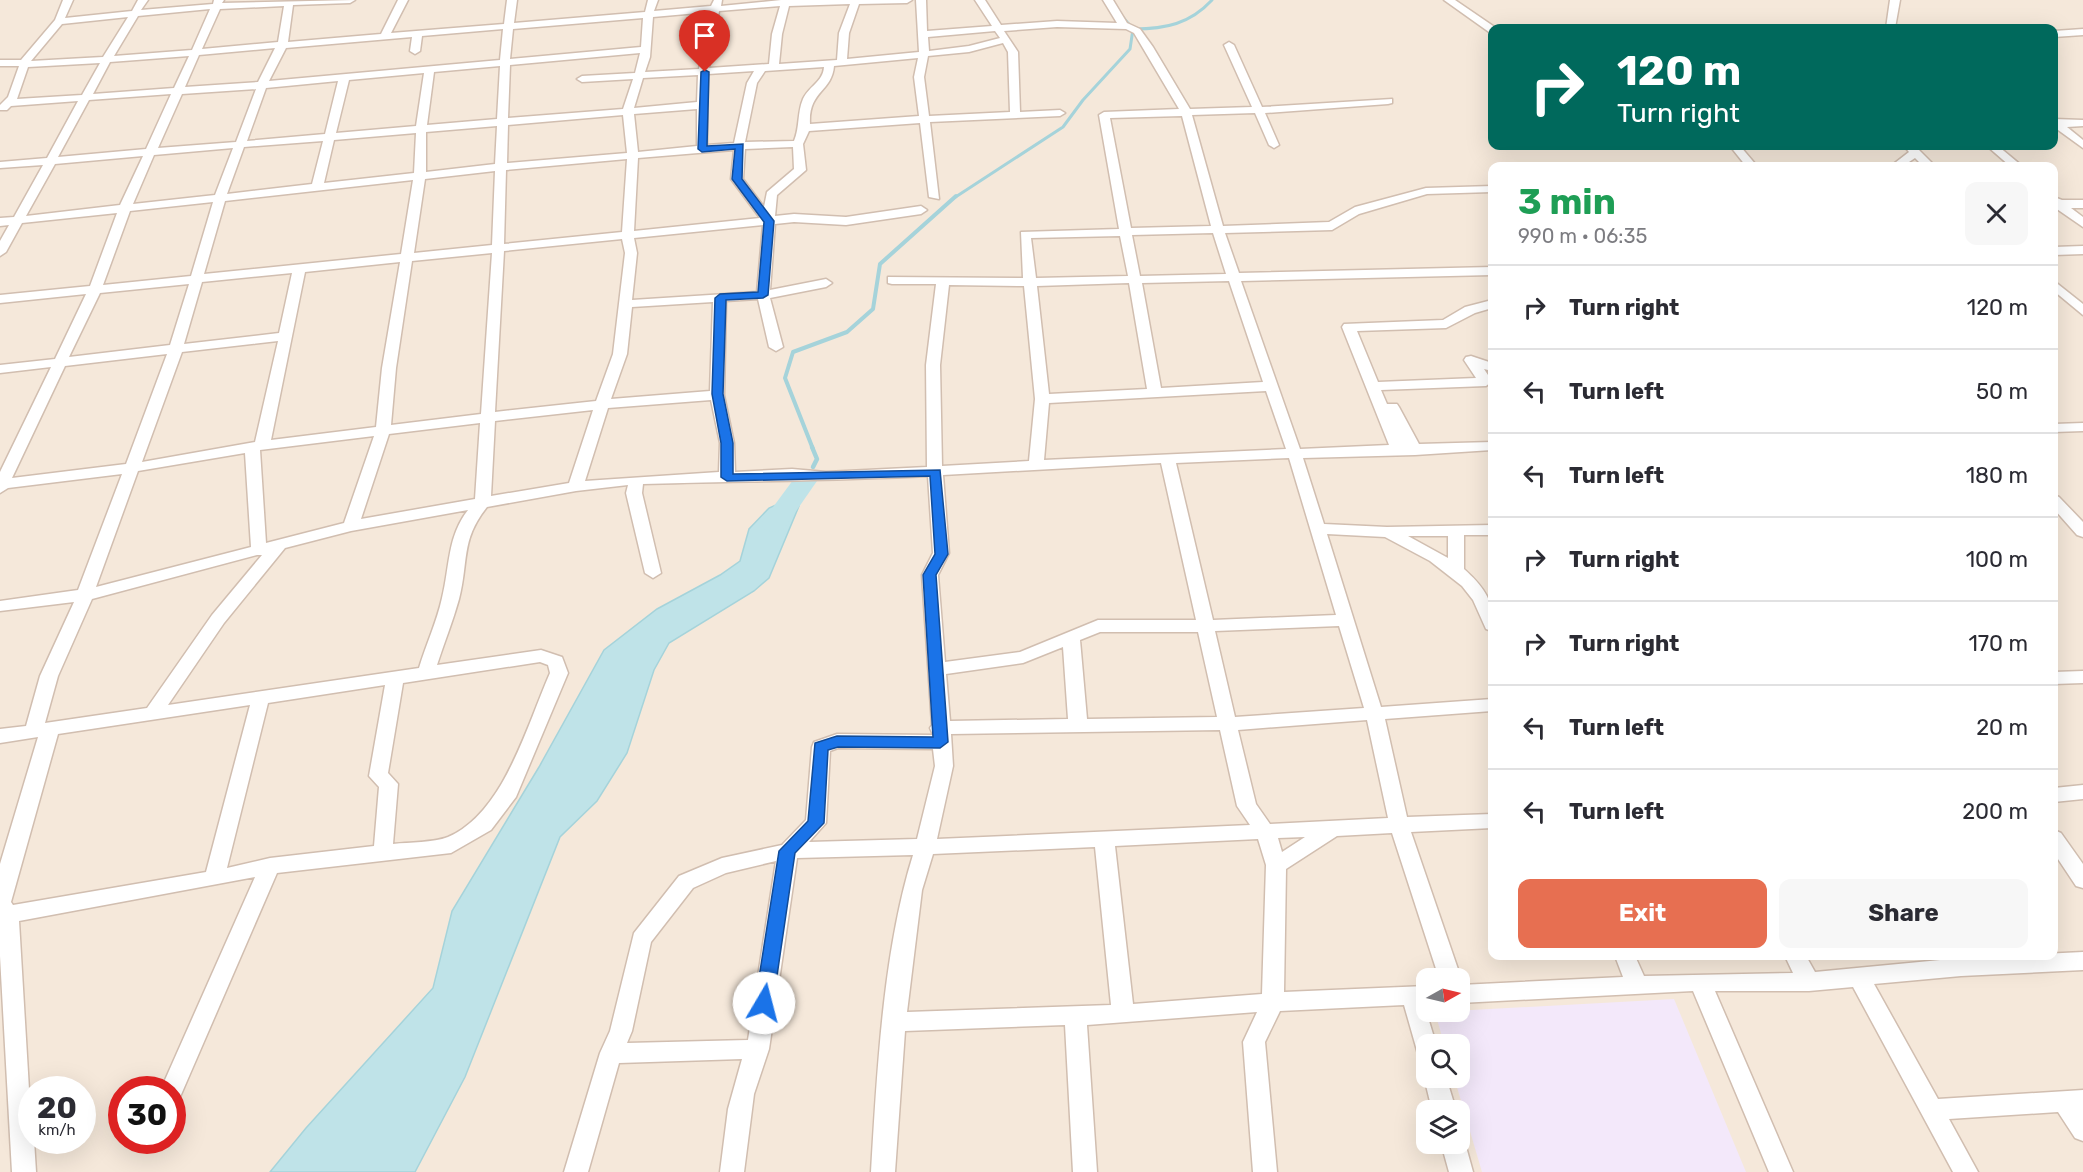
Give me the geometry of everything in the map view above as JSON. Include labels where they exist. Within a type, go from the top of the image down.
[{"type":"street","points":[[4,107],[13,98],[25,62],[59,21],[68,0]]},
{"type":"street","points":[[0,252],[88,97],[107,59],[143,0]]},
{"type":"street","points":[[59,21],[217,3],[350,0]]},
{"type":"street","points":[[385,35],[403,0]]},
{"type":"street","points":[[426,672],[451,597],[457,550],[465,523],[483,501],[498,248],[505,64],[512,0]]},
{"type":"street","points":[[576,486],[587,447],[621,354],[624,304],[631,253],[628,236],[633,155],[628,110],[645,50],[653,0]]},
{"type":"street","points":[[0,63],[53,64],[196,50],[649,14],[716,4],[907,0]]},
{"type":"street","points":[[921,0],[924,54],[920,77],[935,197]]},
{"type":"street","points":[[980,0],[1013,52],[1015,114]]},
{"type":"street","points":[[1108,0],[1123,25]]},
{"type":"street","points":[[1449,0],[1488,27]]},
{"type":"street","points":[[1892,24],[1895,0]]},
{"type":"street","points":[[774,69],[777,34],[786,1]]},
{"type":"street","points":[[842,63],[844,33],[855,1]]},
{"type":"street","points":[[24,1172],[4,916],[1,903],[42,730],[49,676],[85,595],[176,348],[220,198],[262,85],[283,43],[288,2]]},
{"type":"street","points":[[1,485],[95,289],[125,208],[217,3]]},
{"type":"street","points":[[702,149],[705,72],[710,23],[716,4]]},
{"type":"street","points":[[923,34],[1057,24],[1123,25],[1137,31],[1150,49],[1186,112],[1218,231],[1295,454],[1344,621],[1375,715],[1399,825],[1447,968]]},
{"type":"street","points":[[415,51],[418,32]]},
{"type":"street","points":[[2058,34],[2083,32]]},
{"type":"street","points":[[582,79],[774,69],[842,63],[969,49],[1005,40]]},
{"type":"street","points":[[1229,45],[1274,145]]},
{"type":"street","points":[[4,107],[88,97],[262,85],[645,50]]},
{"type":"street","points":[[776,347],[763,295],[771,194],[800,170],[798,144],[806,128],[804,111],[809,97],[828,77],[829,64]]},
{"type":"street","points":[[761,69],[752,83],[739,146],[737,179],[769,221]]},
{"type":"street","points":[[351,526],[383,430],[388,368],[420,175],[420,128],[429,70]]},
{"type":"street","points":[[317,187],[327,136],[344,78]]},
{"type":"street","points":[[1155,393],[1137,279],[1124,231],[1104,115],[1388,101]]},
{"type":"street","points":[[0,165],[702,105]]},
{"type":"street","points":[[806,128],[925,119],[1060,113]]},
{"type":"street","points":[[2058,123],[2083,123]]},
{"type":"street","points":[[2058,125],[2083,145]]},
{"type":"street","points":[[0,222],[501,167],[739,146],[798,144]]},
{"type":"street","points":[[1738,150],[1749,162]]},
{"type":"street","points":[[1900,162],[1911,150]]},
{"type":"street","points":[[1913,150],[1925,162]]},
{"type":"street","points":[[1997,150],[2011,162]]},
{"type":"street","points":[[1036,467],[1042,399],[1028,282],[1025,235],[1332,226],[1358,210],[1426,191],[1488,191]]},
{"type":"street","points":[[2058,203],[2083,204]]},
{"type":"street","points":[[2058,205],[2083,223]]},
{"type":"street","points":[[0,298],[794,218],[846,221],[921,210]]},
{"type":"street","points":[[2058,251],[2083,250]]},
{"type":"street","points":[[259,551],[257,446],[286,336],[300,267]]},
{"type":"street","points":[[892,280],[1028,282],[1488,271]]},
{"type":"street","points":[[883,1172],[895,1022],[912,890],[926,847],[944,766],[930,575],[941,554],[933,365],[943,280]]},
{"type":"street","points":[[624,304],[763,295],[826,283]]},
{"type":"street","points":[[2058,289],[2078,307]]},
{"type":"street","points":[[720,298],[717,394],[727,443],[727,477]]},
{"type":"street","points":[[2058,304],[2078,307]]},
{"type":"street","points":[[1349,327],[1446,324],[1470,310],[1488,305]]},
{"type":"street","points":[[1349,327],[1415,451]]},
{"type":"street","points":[[1349,327],[1399,451]]},
{"type":"street","points":[[0,369],[286,336]]},
{"type":"street","points":[[1380,386],[1486,382],[1471,360],[1488,366]]},
{"type":"street","points":[[1042,399],[1272,386]]},
{"type":"street","points":[[1,485],[132,468],[257,446],[604,404],[717,394]]},
{"type":"street","points":[[2058,428],[2083,427]]},
{"type":"street","points":[[0,606],[85,595],[351,526],[576,486],[636,480],[936,472],[1167,459],[1415,451],[1488,446]]},
{"type":"street","points":[[1167,459],[1226,723],[1247,806],[1266,833],[1276,865],[1273,1002],[1254,1042],[1264,1172]]},
{"type":"street","points":[[636,480],[634,493],[653,573]]},
{"type":"street","points":[[2058,504],[2083,532]]},
{"type":"street","points":[[1318,529],[1387,532],[1488,530]]},
{"type":"street","points":[[1456,531],[1456,572]]},
{"type":"street","points":[[1387,532],[1456,572],[1488,606]]},
{"type":"street","points":[[154,711],[218,619],[279,545]]},
{"type":"street","points":[[937,669],[1010,661],[1098,626],[1113,624],[1206,626],[1344,621]]},
{"type":"street","points":[[1071,637],[1078,726]]},
{"type":"street","points":[[0,736],[154,711],[541,656],[556,661],[559,673],[506,797],[484,825],[451,845],[270,866],[214,879],[4,916]]},
{"type":"street","points":[[383,852],[389,784],[378,776],[395,676]]},
{"type":"street","points":[[2058,678],[2083,677]]},
{"type":"street","points":[[214,879],[261,696]]},
{"type":"street","points":[[732,1172],[740,1097],[747,1071],[758,1048],[788,851],[816,823],[821,747],[837,741],[1078,726],[1226,723],[1375,715],[1488,705]]},
{"type":"street","points":[[2058,795],[2083,792]]},
{"type":"street","points":[[576,1172],[611,1053],[621,1031],[641,939],[686,882],[722,866],[788,851],[851,847],[926,847],[1104,840],[1488,821]]},
{"type":"street","points":[[1276,865],[1331,830]]},
{"type":"street","points":[[1104,840],[1123,1014]]},
{"type":"street","points":[[2058,844],[2083,880]]},
{"type":"street","points":[[178,1076],[270,866]]},
{"type":"street","points":[[1627,960],[1636,985]]},
{"type":"street","points":[[1797,960],[1809,982]]},
{"type":"street","points":[[1470,993],[1700,982],[1809,982],[1859,977],[1958,961],[2083,961]]},
{"type":"street","points":[[1859,977],[1966,1172]]},
{"type":"street","points":[[1700,982],[1780,1172]]},
{"type":"street","points":[[895,1022],[1123,1014],[1273,1002],[1416,996]]},
{"type":"street","points":[[1075,1016],[1085,1172]]},
{"type":"street","points":[[611,1053],[758,1048]]},
{"type":"street","points":[[1931,1110],[2074,1101],[2083,1130]]},
{"type":"street","points":[[1456,1154],[1461,1172]]},
{"type":"shaded area","points":[[0,0],[2083,0],[2083,1172],[0,1172]]},
{"type":"shaded area","points":[[1674,999],[1746,1172],[1482,1172],[1470,1131],[1470,1100],[1461,1100],[1457,1088],[1470,1088],[1470,1034],[1441,1034],[1438,1022],[1470,1022],[1470,1010]]},
{"type":"water","points":[[796,496],[799,506],[769,578],[754,591],[669,643],[654,670],[627,753],[597,801],[560,837],[465,1077],[415,1172],[270,1172],[306,1128],[433,988],[452,911],[539,767],[604,650],[657,609],[720,575],[740,561],[749,529],[769,508]]},
{"type":"waterway","points":[[1134,29],[1176,24],[1195,15],[1212,0]]},
{"type":"waterway","points":[[954,198],[1063,127],[1083,100],[1130,49],[1133,29],[1121,15]]},
{"type":"waterway","points":[[813,449],[785,378],[793,352],[847,332],[873,309],[880,264],[956,196]]},
{"type":"waterway","points":[[812,447],[817,459],[813,467]]},
{"type":"waterway","points":[[774,524],[805,481]]},
{"type":"route","points":[[705,72],[702,149],[739,146],[737,179],[769,221],[763,295],[720,298],[717,394],[727,443],[727,477],[792,474],[826,477],[936,472],[941,554],[930,575],[940,742],[837,741],[821,747],[816,823],[788,851],[764,1003]]}]
